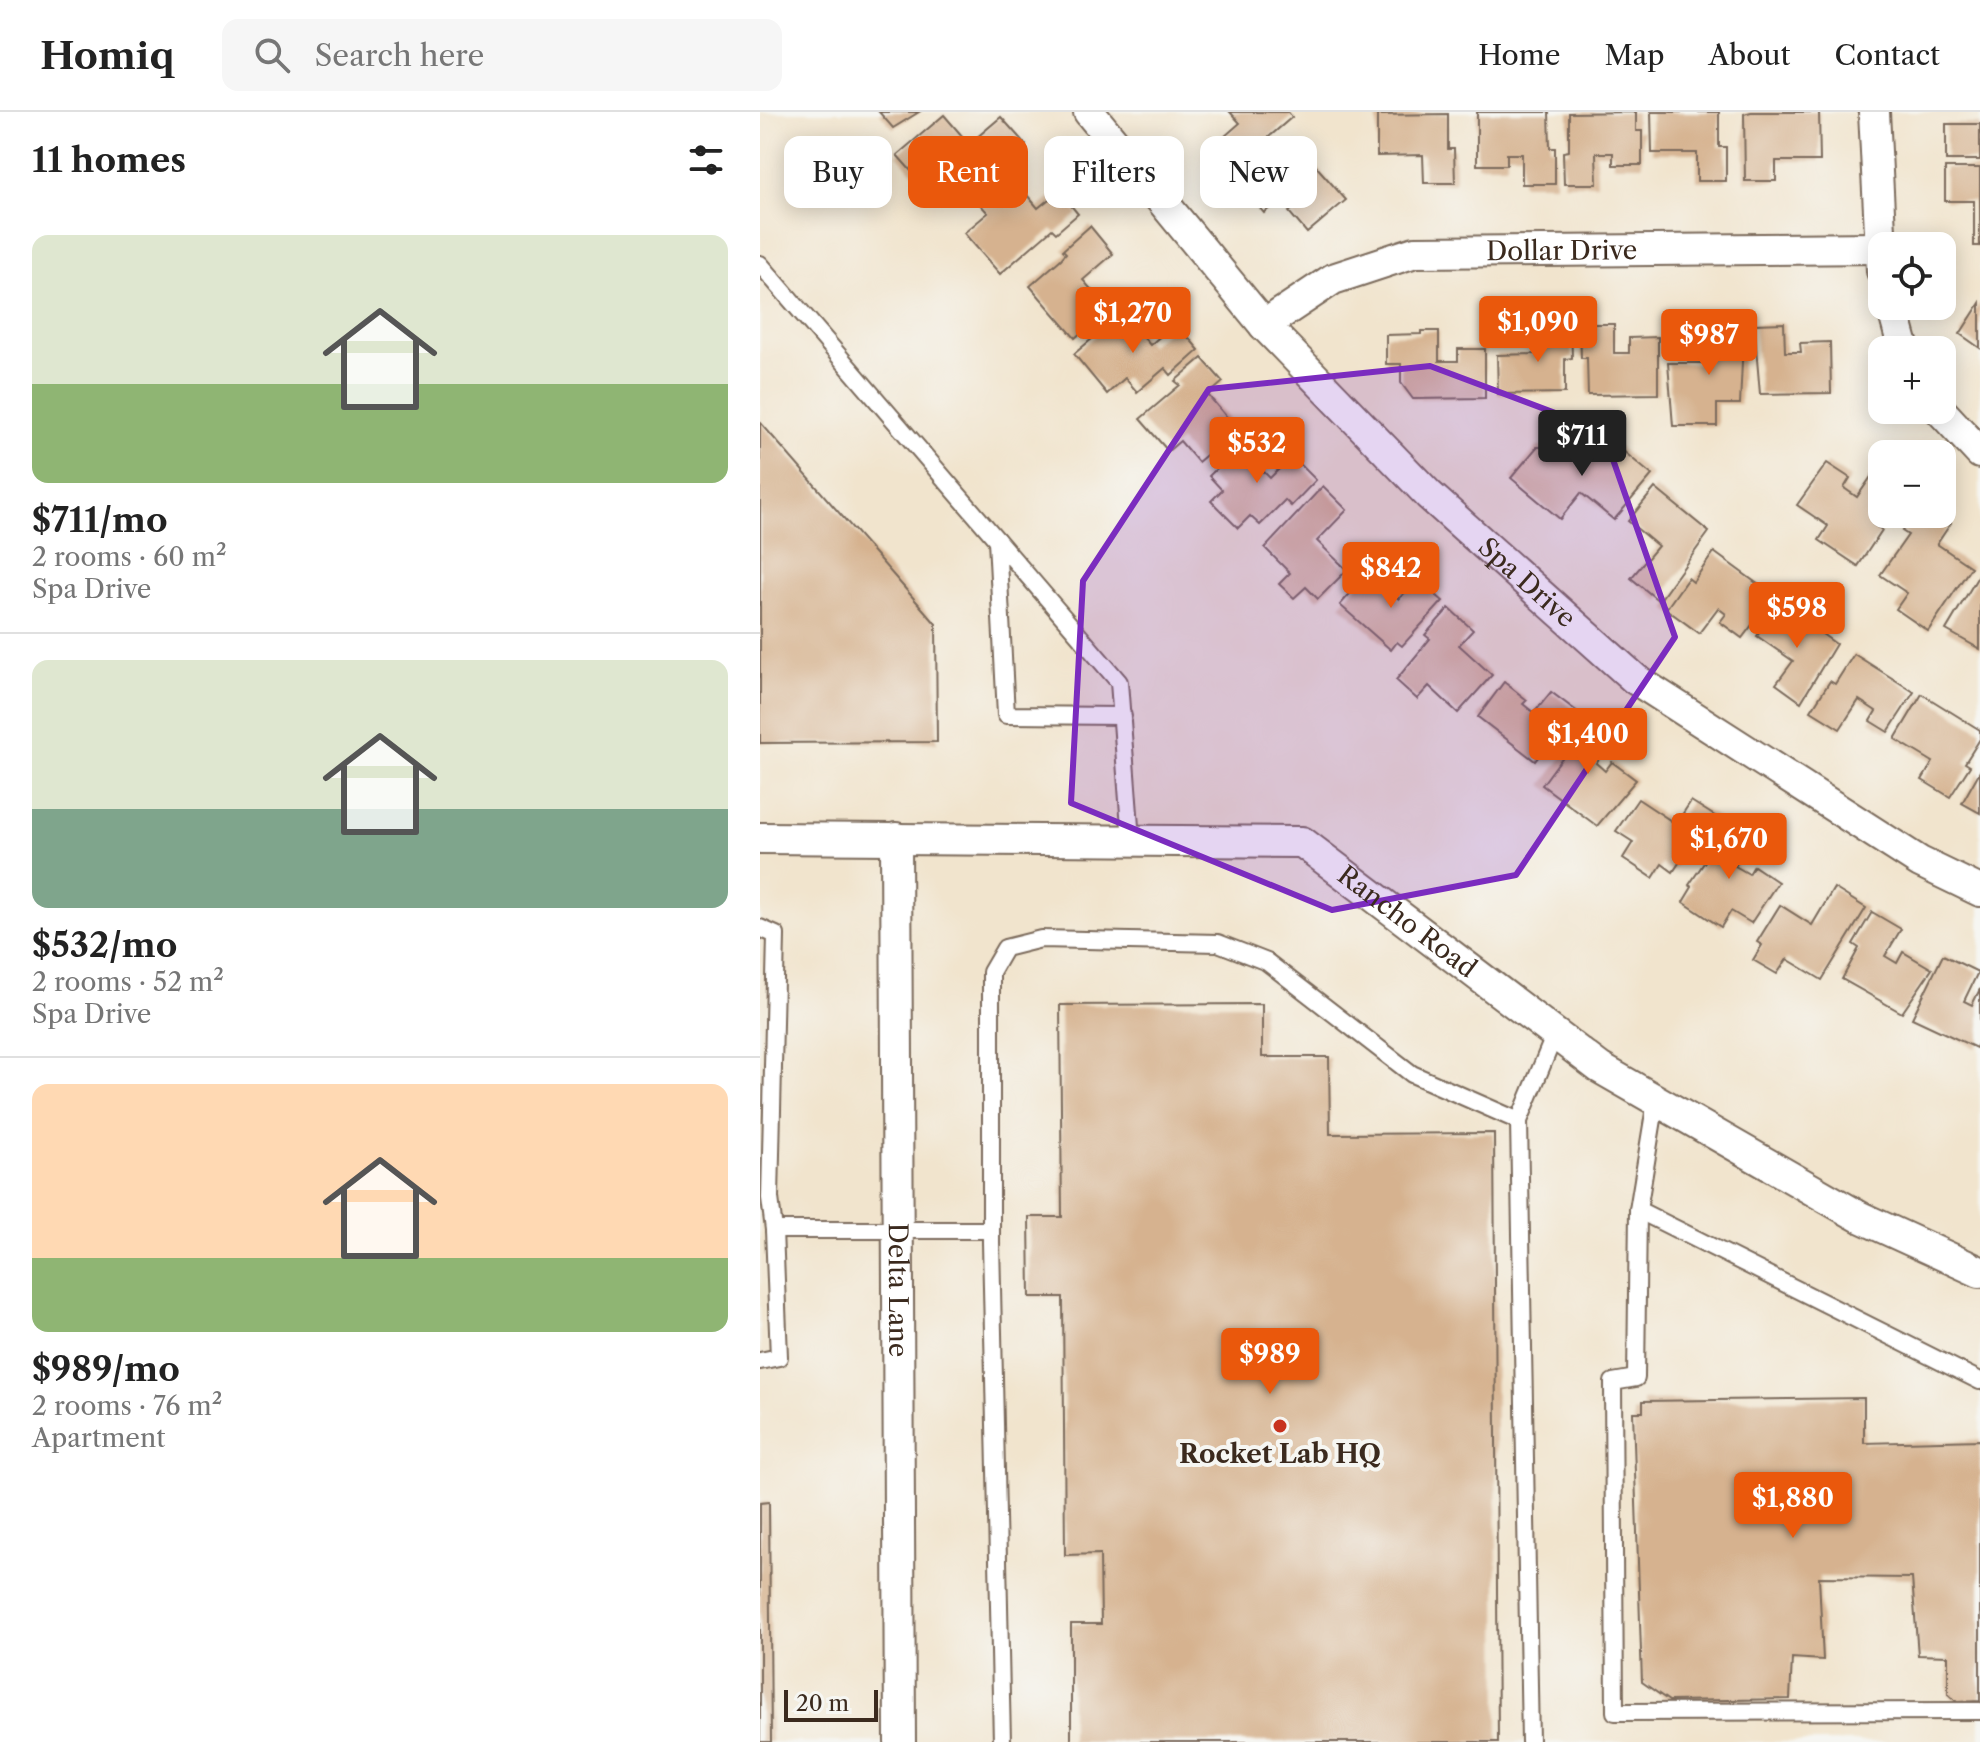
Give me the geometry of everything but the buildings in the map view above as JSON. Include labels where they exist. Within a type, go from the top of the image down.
[{"type":"street","name":"Spa Drive","points":[[1089,112],[1264,325],[1429,495],[1635,679],[1920,862],[1980,891]]},
{"type":"street","points":[[1874,112],[1879,232]]},
{"type":"street","name":"Dollar Drive","points":[[1264,325],[1333,279],[1415,252],[1868,260]]},
{"type":"street","points":[[1953,424],[1980,453]]},
{"type":"street","name":"Rancho Road","points":[[760,838],[1302,842],[1600,1068],[1860,1217],[1980,1272]]},
{"type":"street","name":"Delta Lane","points":[[896,838],[900,1742]]},
{"type":"lane","points":[[760,264],[1119,682],[1131,840]]},
{"type":"lane","points":[[997,540],[1006,715],[1123,716]]},
{"type":"lane","points":[[760,928],[776,935],[770,1198],[779,1357],[760,1361]]},
{"type":"lane","points":[[1002,1742],[991,1230],[991,972],[1005,948],[1041,939],[1218,943],[1267,962],[1412,1074],[1480,1107],[1519,1121]]},
{"type":"lane","points":[[1530,1742],[1519,1121],[1555,1034]]},
{"type":"lane","points":[[1656,1101],[1638,1210],[1636,1378],[1613,1382],[1615,1712],[1980,1711]]},
{"type":"lane","points":[[1638,1210],[1980,1381]]},
{"type":"lane","points":[[774,1230],[991,1230]]},
{"type":"highlighted area","points":[[1430,366],[1603,431],[1675,637],[1516,875],[1332,910],[1071,803],[1083,581],[1209,389]]},
{"type":"place","name":"Rocket Lab HQ","points":[[1280,1426]]}]
